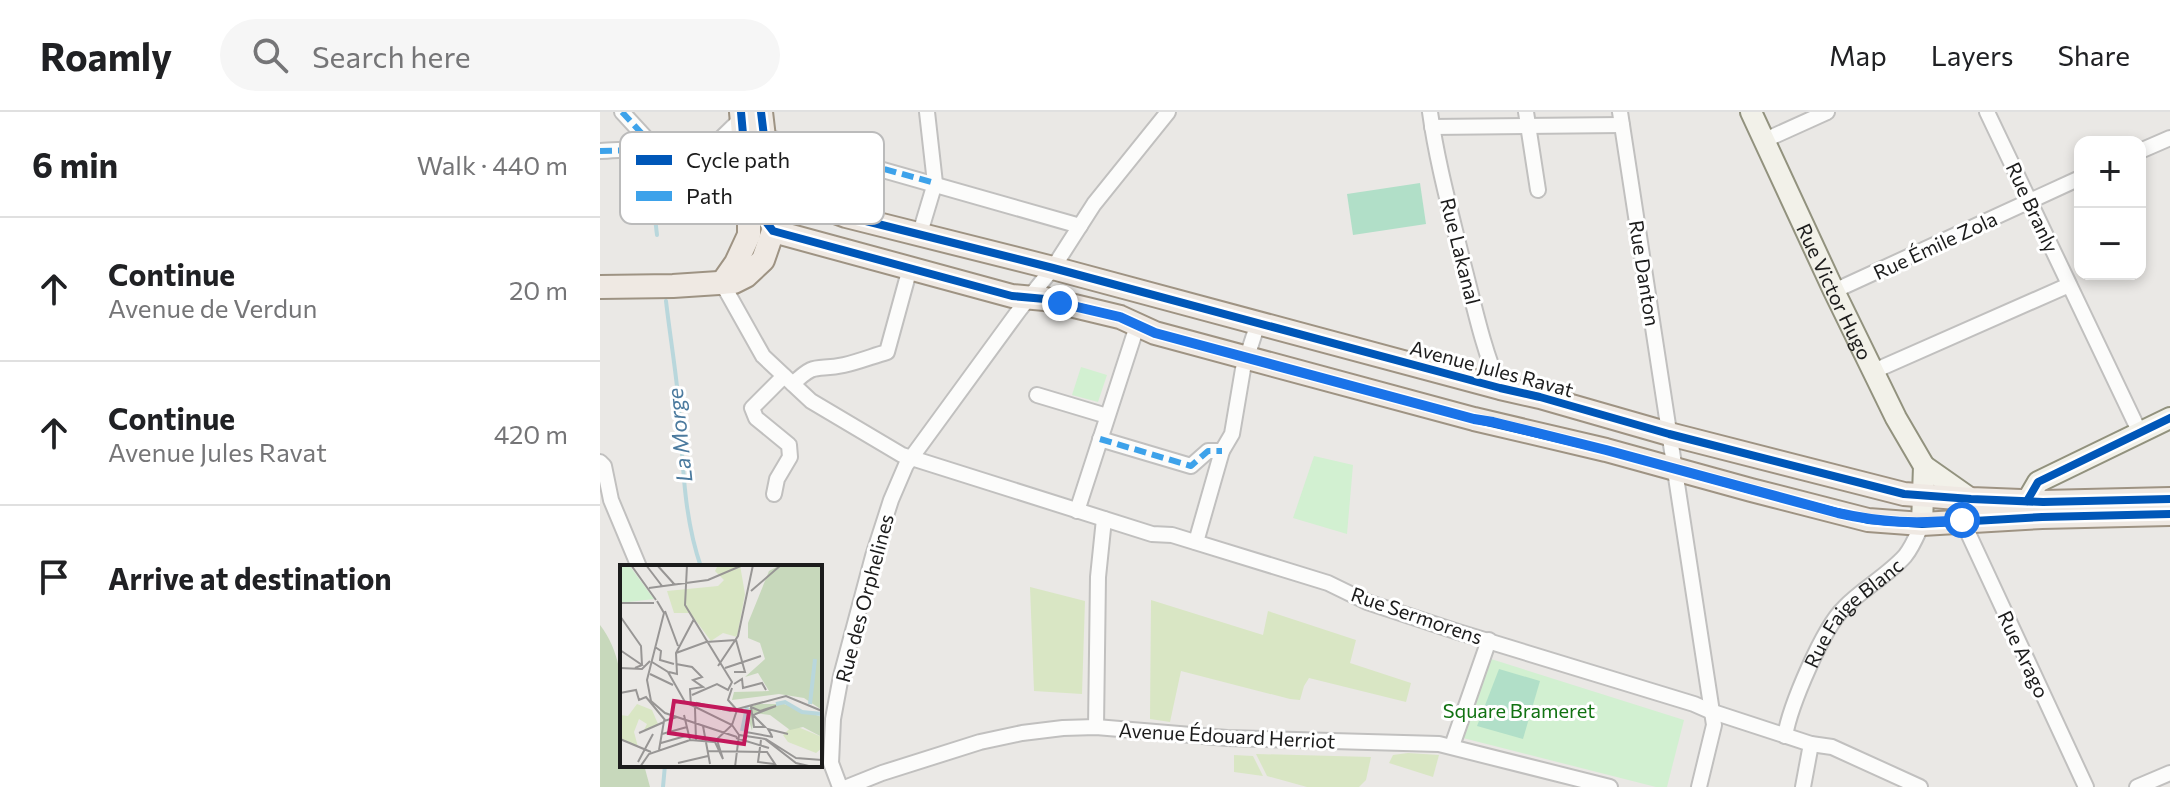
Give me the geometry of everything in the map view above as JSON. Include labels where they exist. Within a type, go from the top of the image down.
[{"type":"main road","name":"Rue Victor Hugo","points":[[1751,112],[1896,418],[1924,466],[1971,499]]},
{"type":"main road","points":[[748,114],[760,132]]},
{"type":"main road","points":[[600,287],[734,282],[746,276],[763,260],[766,224]]},
{"type":"main road","points":[[798,224],[910,268],[1012,296],[1120,317],[1137,326],[1474,419],[1868,520],[1922,524],[2028,509],[2170,499]]},
{"type":"main road","name":"Avenue Jules Ravat","points":[[881,224],[1819,473],[1904,494],[1971,499],[2028,509]]},
{"type":"main road","points":[[1060,303],[1055,292],[1057,284],[1079,275]]},
{"type":"main road","name":"Avenue Jules Ravat","points":[[1501,424],[1508,390]]},
{"type":"main road","points":[[2028,509],[2038,482],[2170,418]]},
{"type":"main road","points":[[1923,496],[1924,466]]},
{"type":"main road","name":"Rue Faige Blanc","points":[[1922,524],[1923,496]]},
{"type":"main road","points":[[2028,509],[2170,514]]},
{"type":"street","points":[[622,112],[640,132]]},
{"type":"street","points":[[920,233],[935,183],[927,112]]},
{"type":"street","name":"Rue des Orphelines","points":[[840,787],[831,763],[833,719],[841,676],[873,556],[891,500],[909,459],[1053,268],[1094,204],[1167,112]]},
{"type":"street","points":[[1763,141],[1827,112]]},
{"type":"street","name":"Rue Branly","points":[[1987,112],[2140,433]]},
{"type":"street","points":[[728,132],[748,114]]},
{"type":"street","points":[[1431,120],[1621,118]]},
{"type":"street","name":"Rue Danton","points":[[1621,118],[1710,711]]},
{"type":"street","points":[[1527,119],[1538,190]]},
{"type":"street","name":"Rue Lakanal","points":[[1431,120],[1492,371],[1508,390]]},
{"type":"street","points":[[2146,148],[2170,138]]},
{"type":"street","points":[[600,151],[620,150]]},
{"type":"street","points":[[884,169],[1080,226]]},
{"type":"street","name":"Rue Émile Zola","points":[[1834,291],[2074,181]]},
{"type":"street","points":[[774,494],[777,479],[790,457],[789,445],[756,418],[752,408],[788,380],[816,367],[843,365],[887,352],[910,268]]},
{"type":"street","name":"Rue Sermorens","points":[[722,283],[763,356],[788,380],[811,401],[909,459],[1152,534],[1172,535],[1328,583],[1367,602],[1455,631],[1694,704],[1785,736],[1832,747],[1920,787]]},
{"type":"street","points":[[1874,371],[2069,285]]},
{"type":"street","points":[[1196,542],[1222,451],[1232,434],[1247,356],[1258,323]]},
{"type":"street","points":[[1077,511],[1137,326]]},
{"type":"street","points":[[1037,395],[1107,416]]},
{"type":"street","points":[[1100,439],[1191,466],[1208,451],[1222,451]]},
{"type":"street","points":[[600,462],[604,466],[611,500],[638,565]]},
{"type":"street","points":[[1096,727],[1098,577],[1104,519]]},
{"type":"street","name":"Rue Arago","points":[[1962,520],[2086,787]]},
{"type":"street","name":"Rue Faige Blanc","points":[[1785,736],[1788,719],[1829,627],[1842,609],[1903,558],[1922,524]]},
{"type":"street","points":[[1452,746],[1489,640]]},
{"type":"street","points":[[1699,787],[1714,725],[1710,711]]},
{"type":"street","name":"Avenue Édouard Herriot","points":[[847,787],[980,742],[1022,733],[1096,727],[1227,738],[1452,746],[1610,787]]},
{"type":"street","points":[[1803,787],[1811,744]]},
{"type":"street","points":[[2137,787],[2170,773]]},
{"type":"green space","points":[[1420,183],[1426,224],[1353,235],[1347,194]]},
{"type":"green space","points":[[1081,367],[1107,375],[1098,402],[1072,395]]},
{"type":"green space","points":[[1314,456],[1353,465],[1347,534],[1293,518]]},
{"type":"green space","points":[[1030,587],[1085,601],[1082,694],[1034,691]]},
{"type":"green space","points":[[1151,600],[1263,635],[1268,611],[1356,640],[1350,663],[1411,683],[1406,702],[1309,678],[1300,700],[1290,699],[1181,671],[1170,722],[1150,719]]},
{"type":"green space","points":[[600,625],[610,640],[620,674],[620,767],[645,767],[650,787],[600,787]]},
{"type":"green space","name":"Square Brameret","points":[[1491,659],[1684,720],[1667,787],[1656,787],[1463,738]]},
{"type":"green space","points":[[1499,669],[1540,681],[1523,739],[1477,726]]},
{"type":"green space","points":[[1256,754],[1371,757],[1366,780],[1359,787],[1307,787],[1267,776]]},
{"type":"green space","points":[[1234,755],[1253,756],[1263,776],[1234,772]]},
{"type":"green space","points":[[1393,755],[1439,755],[1433,777],[1389,763]]},
{"type":"waterway","name":"La Morge","points":[[656,224],[657,235]]},
{"type":"waterway","name":"La Morge","points":[[666,301],[678,393],[687,508],[700,565]]},
{"type":"waterway","name":"La Morge","points":[[663,787],[665,767]]},
{"type":"marked path","points":[[622,112],[640,132]]},
{"type":"marked path","points":[[600,151],[620,151]]},
{"type":"marked path","points":[[884,169],[935,183]]},
{"type":"marked path","points":[[1100,439],[1191,466],[1208,451],[1222,451]]},
{"type":"cycle path","points":[[741,112],[743,132]]},
{"type":"cycle path","points":[[761,112],[763,132]]},
{"type":"cycle path","points":[[768,224],[773,231],[1012,296],[1045,299],[1120,317],[1155,333],[1868,520],[1922,524],[2170,514]]},
{"type":"cycle path","points":[[878,224],[1904,494],[2043,502],[2170,499]]},
{"type":"cycle path","points":[[2027,501],[2038,482],[2170,418]]},
{"type":"route","points":[[1060,303],[1120,317],[1155,333],[1838,513],[1900,523],[1962,520]]}]
